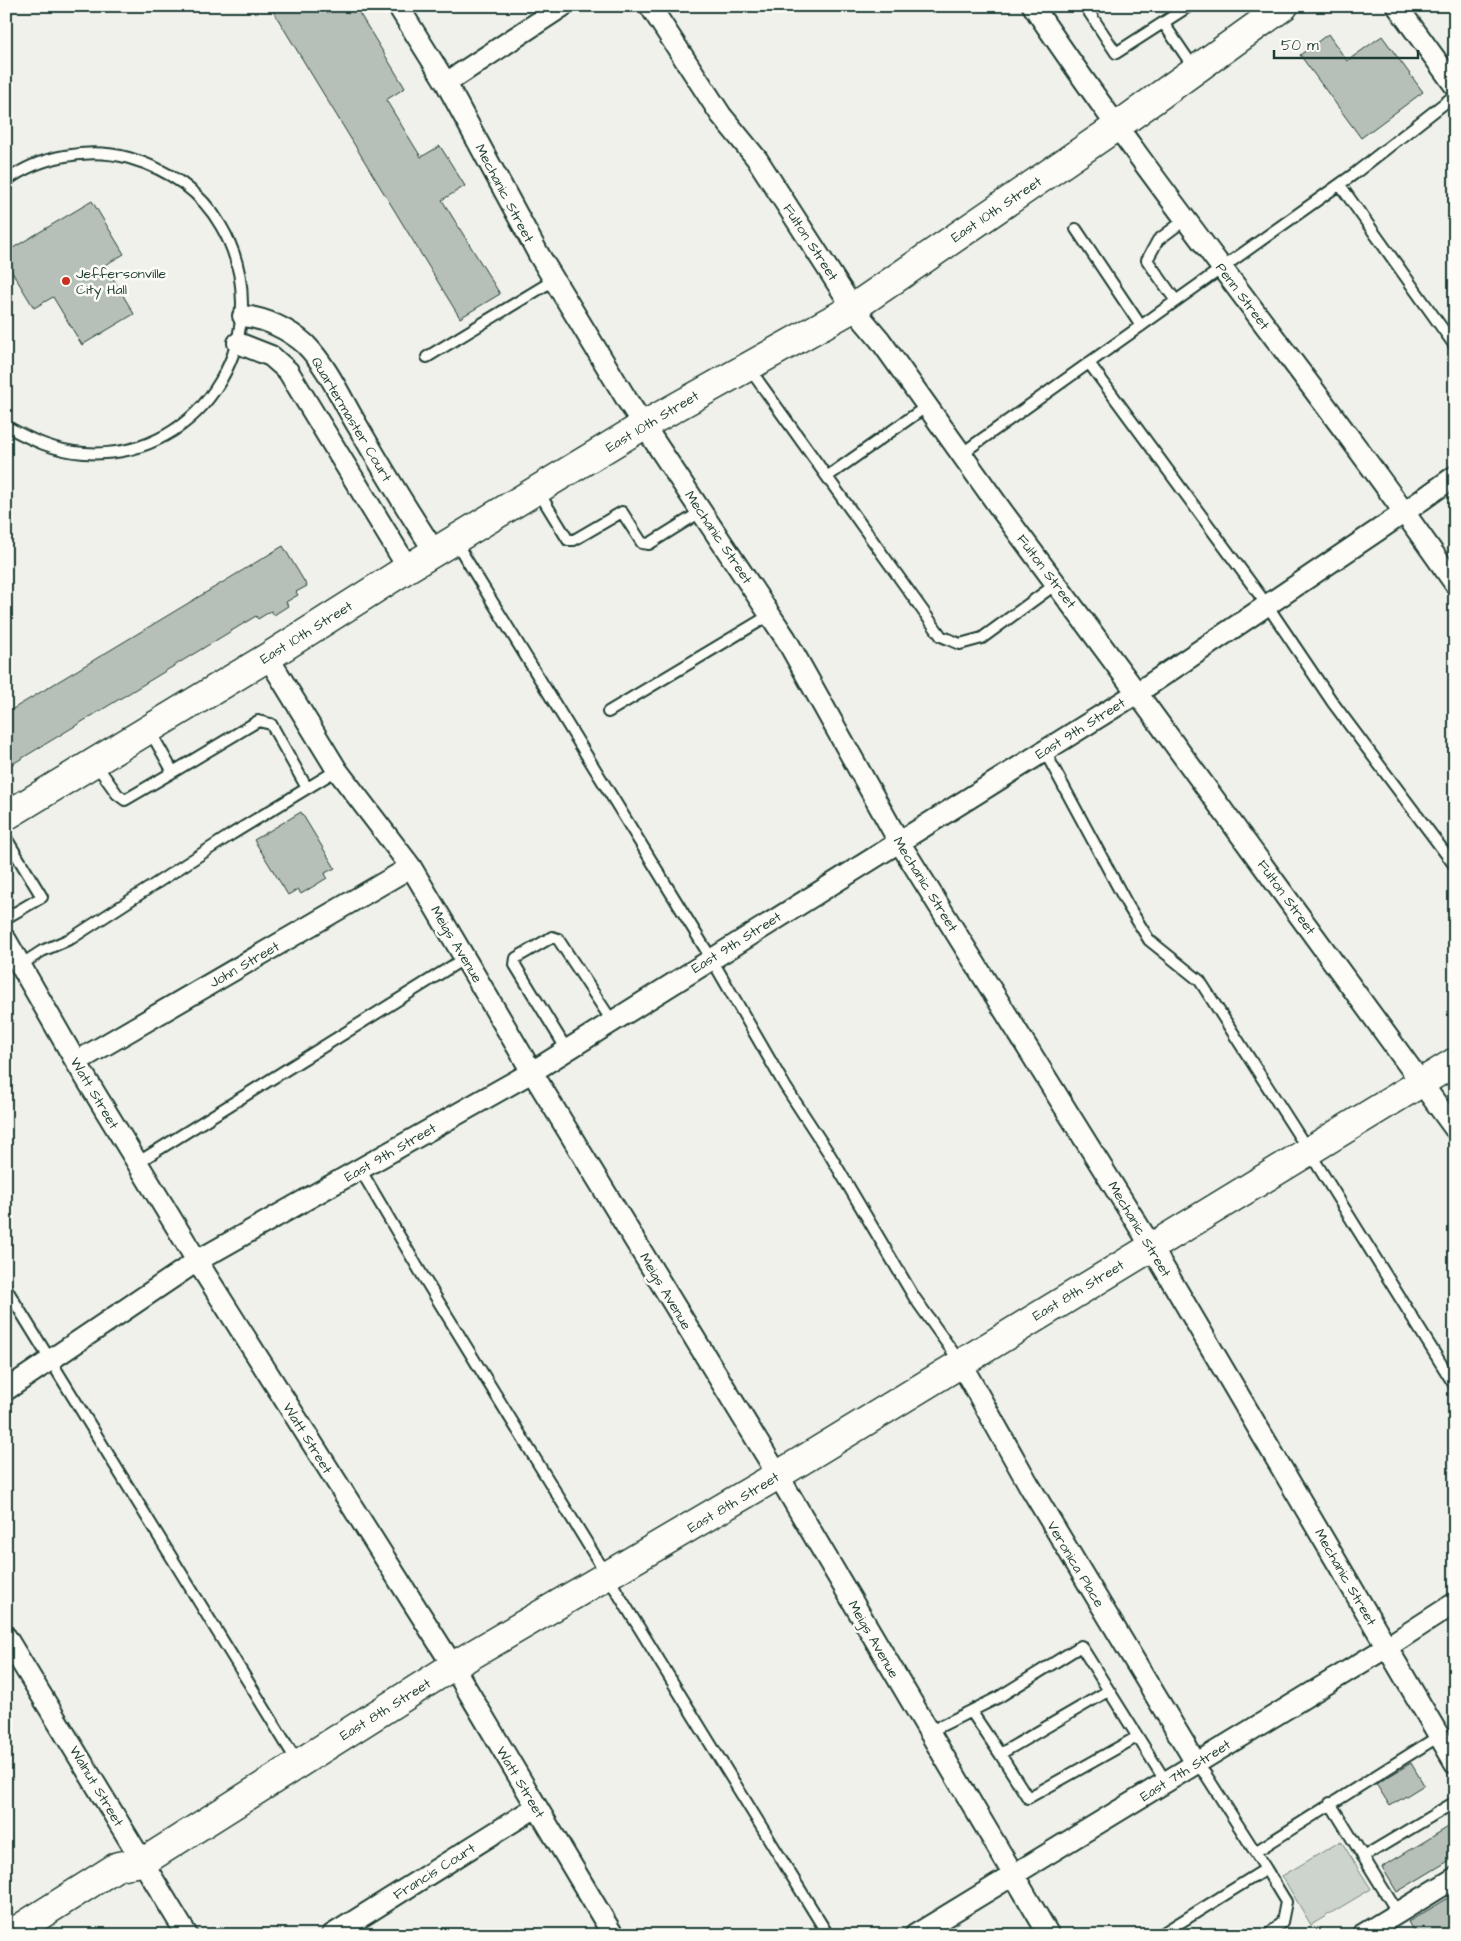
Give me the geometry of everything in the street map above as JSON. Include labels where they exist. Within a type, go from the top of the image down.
[{"type":"main road","name":"East 10th Street","points":[[6,816],[644,425],[852,308],[1116,127],[1284,6]]},
{"type":"main road","name":"East 8th Street","points":[[9,1935],[118,1866],[143,1862],[452,1666],[778,1475],[960,1362],[1455,1062]]},
{"type":"street","name":"Mechanic Street","points":[[398,6],[446,83],[554,280],[644,425],[786,639],[898,840],[1151,1246],[1455,1763]]},
{"type":"street","points":[[446,83],[563,6]]},
{"type":"street","name":"Fulton Street","points":[[650,6],[720,114],[757,159],[852,308],[880,340],[961,454],[1455,1129]]},
{"type":"street","name":"Penn Street","points":[[1033,6],[1116,127],[1405,512],[1455,584]]},
{"type":"street","points":[[1397,6],[1455,86]]},
{"type":"street","name":"Quartermaster Court","points":[[243,316],[256,317],[276,326],[293,335],[306,346],[325,370],[444,546]]},
{"type":"street","name":"Quartermaster Court","points":[[238,343],[272,356],[288,371],[408,568]]},
{"type":"street","name":"East 9th Street","points":[[6,1390],[197,1261],[532,1072],[898,840],[1137,693],[1405,512],[1455,476]]},
{"type":"street","name":"Meigs Avenue","points":[[268,657],[338,770],[411,867],[532,1072],[778,1475],[1049,1935]]},
{"type":"street","name":"John Street","points":[[76,1062],[411,867]]},
{"type":"street","name":"Watt Street","points":[[6,940],[22,964],[76,1062],[137,1163],[452,1666],[613,1935]]},
{"type":"street","name":"Veronica Place","points":[[960,1362],[1029,1485],[1196,1763]]},
{"type":"street","name":"East 7th Street","points":[[915,1935],[1387,1647],[1455,1603]]},
{"type":"street","name":"Walnut Street","points":[[6,1637],[187,1935]]},
{"type":"street","name":"Francis Court","points":[[332,1935],[536,1807]]},
{"type":"street","points":[[1362,1935],[1455,1878]]},
{"type":"lane","points":[[1085,6],[1116,54],[1189,6]]},
{"type":"lane","points":[[1164,24],[1196,70]]},
{"type":"lane","points":[[961,454],[1340,184],[1455,95]]},
{"type":"lane","points":[[6,181],[38,164],[66,156],[94,154],[122,156],[149,164],[174,177],[196,194],[215,216],[229,238],[238,263],[243,289],[243,316],[238,343],[228,370],[212,395],[199,409],[169,433],[142,445],[114,452],[78,452],[56,449],[29,439],[6,426]]},
{"type":"lane","points":[[1340,184],[1455,346]]},
{"type":"lane","points":[[1176,302],[1148,260],[1158,240],[1186,219]]},
{"type":"lane","points":[[1076,229],[1141,326]]},
{"type":"lane","points":[[427,357],[554,280]]},
{"type":"lane","points":[[1089,364],[1267,605],[1333,703],[1455,866]]},
{"type":"lane","points":[[747,366],[828,476],[941,636],[960,644],[982,638],[1056,584]]},
{"type":"lane","points":[[828,476],[927,406]]},
{"type":"lane","points":[[538,491],[568,540],[574,540],[622,512],[642,543],[648,544],[702,511]]},
{"type":"lane","points":[[444,546],[711,958],[784,1086],[830,1155],[914,1297],[960,1362]]},
{"type":"lane","points":[[608,712],[770,615]]},
{"type":"lane","points":[[94,762],[117,794],[125,800],[258,721],[272,724],[307,788]]},
{"type":"lane","points":[[149,730],[174,772]]},
{"type":"lane","points":[[1044,750],[1122,896],[1150,940],[1200,981],[1455,1386]]},
{"type":"lane","points":[[22,964],[42,951],[72,938],[338,770]]},
{"type":"lane","points":[[6,838],[42,897],[6,918]]},
{"type":"lane","points":[[567,1050],[515,965],[516,958],[552,937],[558,939],[612,1021]]},
{"type":"lane","points":[[137,1163],[465,958]]},
{"type":"lane","points":[[360,1169],[828,1935]]},
{"type":"lane","points":[[6,1288],[123,1475],[185,1582],[298,1764]]},
{"type":"lane","points":[[929,1732],[1031,1678],[1081,1646],[1166,1782]]},
{"type":"lane","points":[[1000,1754],[1108,1692]]},
{"type":"lane","points":[[971,1711],[1028,1798],[1137,1736]]},
{"type":"lane","points":[[1255,1852],[1439,1736]]},
{"type":"lane","points":[[1196,1763],[1206,1775],[1286,1902],[1282,1922],[1268,1935]]},
{"type":"lane","points":[[1363,1857],[1455,1802]]},
{"type":"lane","points":[[1330,1803],[1398,1913]]},
{"type":"lane","points":[[1160,1935],[1266,1869]]},
{"type":"shaded area","points":[[1341,1841],[1371,1889],[1311,1925],[1282,1876]]},
{"type":"building","points":[[270,6],[355,6],[405,88],[386,100],[421,157],[440,146],[465,186],[442,200],[500,294],[460,318]]},
{"type":"building","points":[[1328,34],[1347,61],[1382,36],[1423,92],[1361,138],[1300,55]]},
{"type":"building","name":"Jeffersonville City Hall","points":[[92,201],[124,254],[105,265],[134,314],[82,345],[53,297],[34,308],[6,262],[6,252]]},
{"type":"building","points":[[283,546],[307,586],[296,592],[298,595],[286,602],[288,606],[274,615],[271,611],[258,619],[256,616],[6,768],[6,713]]},
{"type":"building","points":[[301,812],[335,868],[325,873],[327,878],[301,894],[298,889],[288,895],[254,840]]},
{"type":"building","points":[[1411,1763],[1424,1785],[1390,1806],[1376,1784]]},
{"type":"building","points":[[1455,1823],[1455,1857],[1397,1892],[1382,1867]]},
{"type":"building","points":[[1455,1894],[1455,1935],[1416,1935],[1408,1922]]},
{"type":"place","name":"Jeffersonville City Hall","points":[[66,281]]}]
